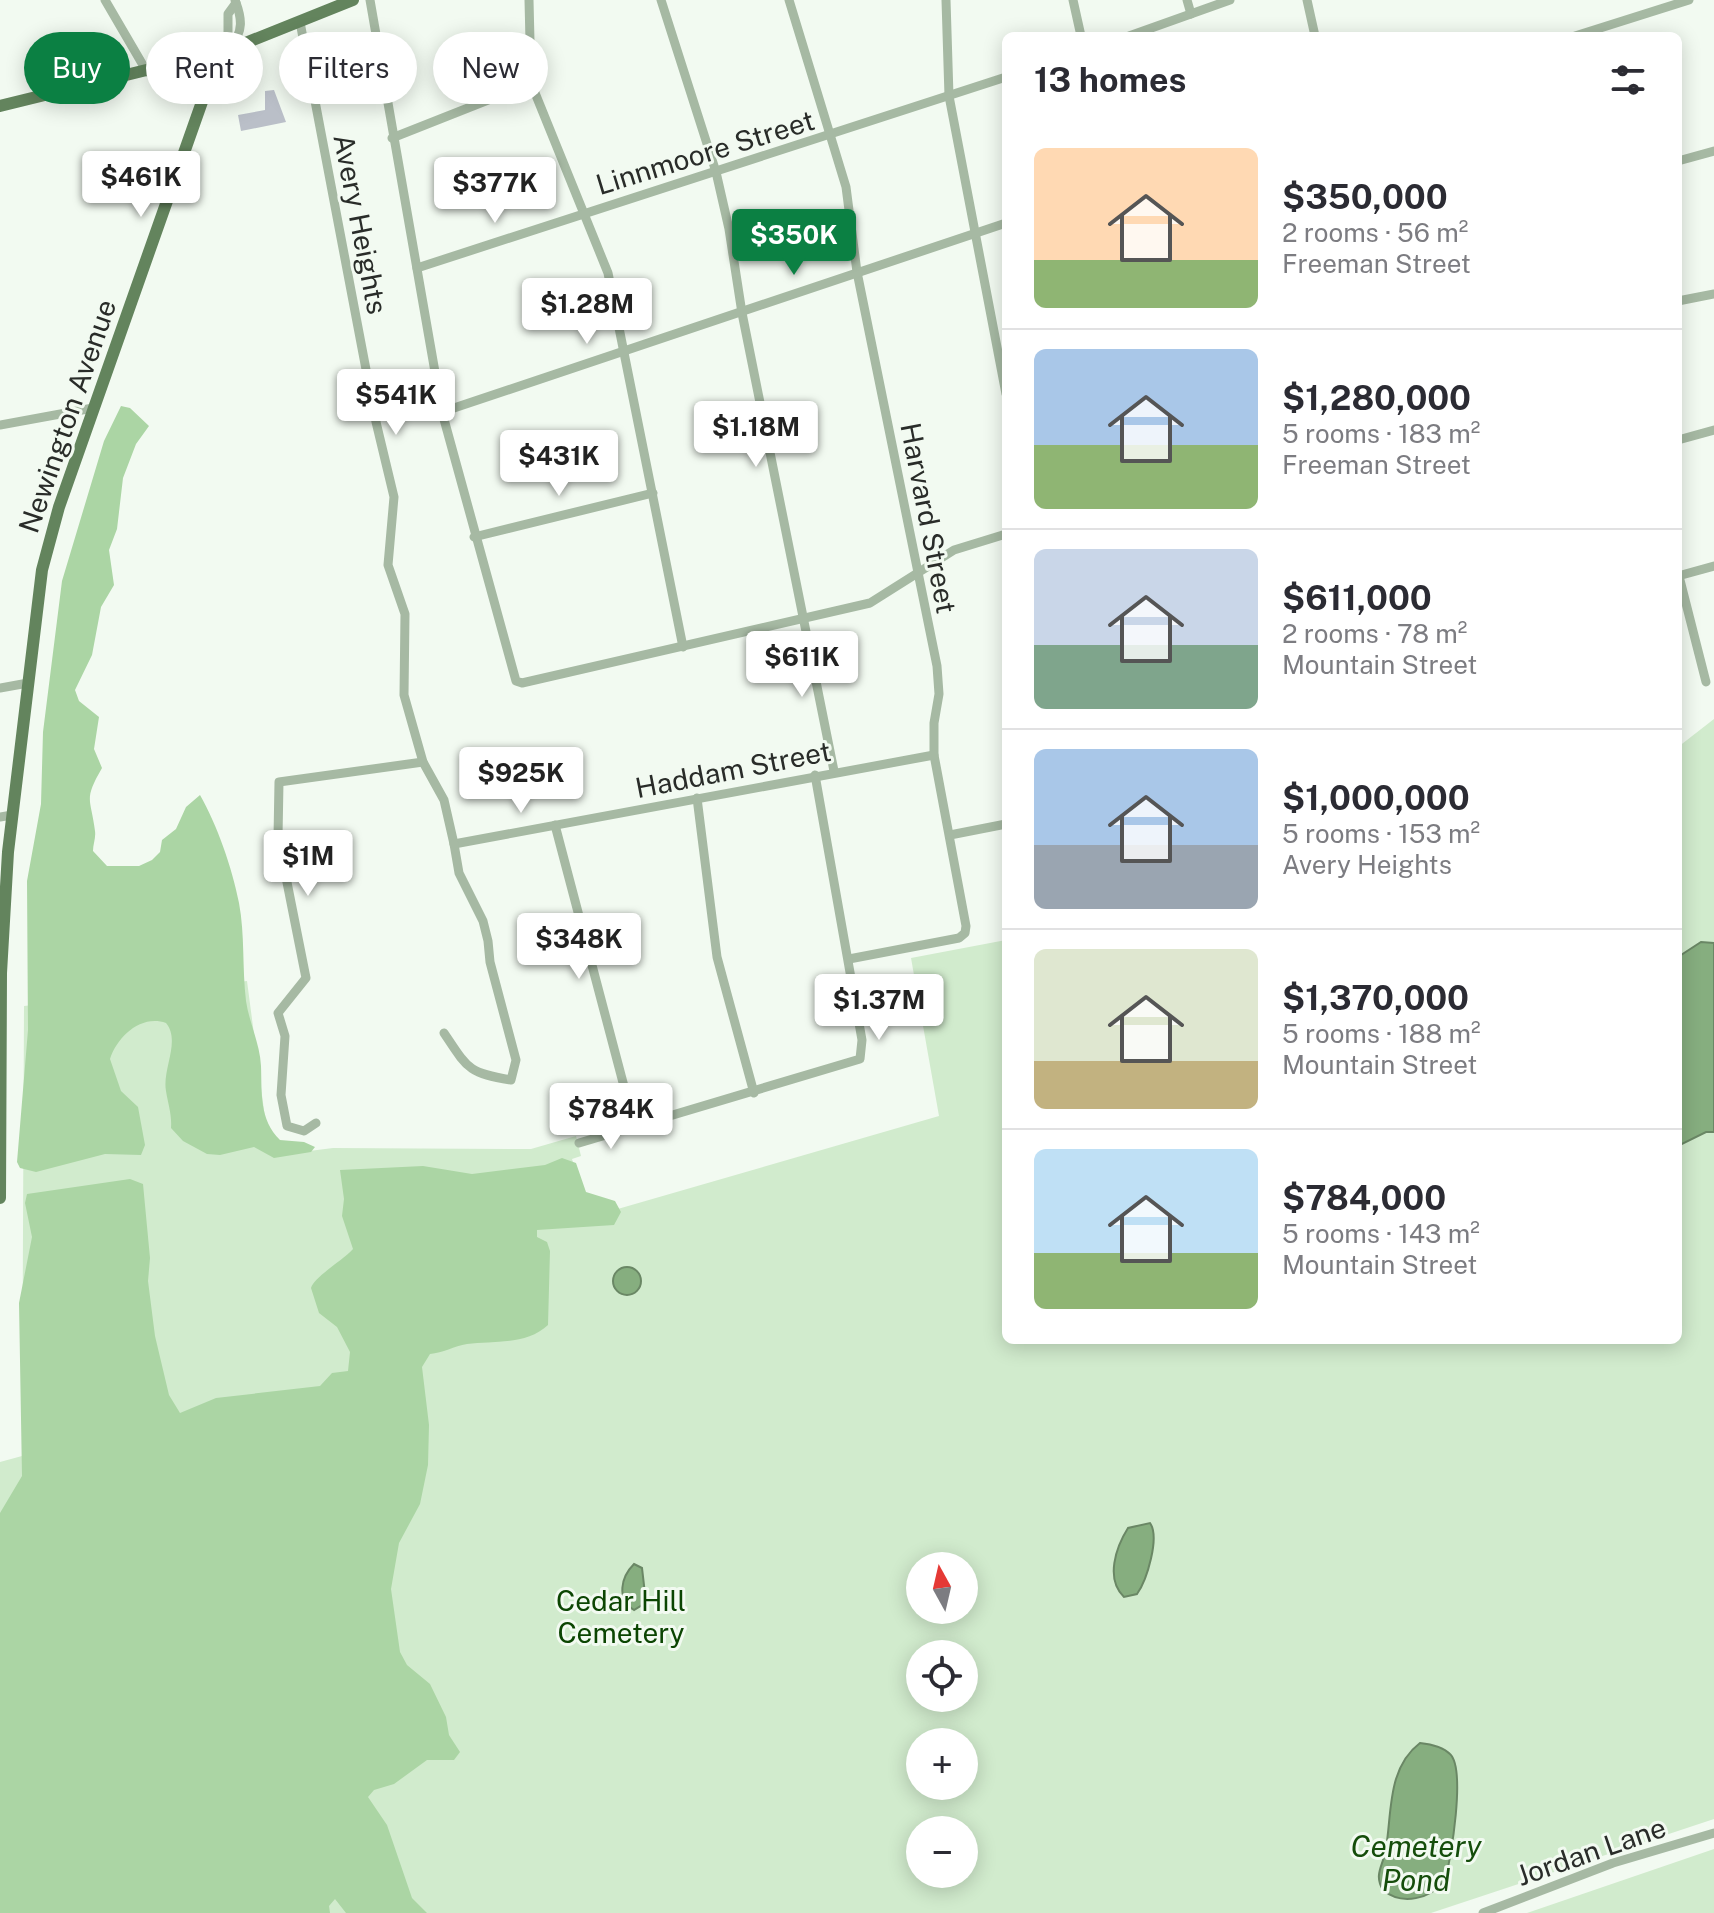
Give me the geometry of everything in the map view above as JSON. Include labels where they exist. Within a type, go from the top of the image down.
[{"type":"main road","points":[[263,36],[353,0]]},
{"type":"main road","points":[[0,106],[146,72]]},
{"type":"main road","name":"Newington Avenue","points":[[0,1198],[1,943],[6,816],[48,544],[201,104]]},
{"type":"street","points":[[105,0],[146,70]]},
{"type":"street","points":[[370,0],[442,412],[516,681],[522,683],[870,603],[954,550],[1002,535]]},
{"type":"street","points":[[529,0],[530,32]]},
{"type":"street","points":[[661,0],[716,172],[729,229],[742,313],[834,771]]},
{"type":"street","name":"Harvard Street","points":[[789,0],[846,187],[857,272],[918,573],[939,694],[934,723],[934,755],[966,926],[963,936],[849,959]]},
{"type":"street","points":[[946,0],[949,96],[1002,364]]},
{"type":"street","points":[[1073,0],[1080,32]]},
{"type":"street","points":[[1187,0],[1191,14]]},
{"type":"street","points":[[1140,32],[1230,0]]},
{"type":"street","points":[[1307,0],[1314,32]]},
{"type":"street","points":[[1588,32],[1689,0]]},
{"type":"street","points":[[236,2],[242,16],[240,32]]},
{"type":"street","name":"Avery Heights","points":[[300,22],[376,422],[394,497],[388,565],[405,614],[404,695],[423,762],[444,800],[459,873],[483,921],[490,962],[516,1060],[511,1080],[477,1075],[464,1063],[444,1033]]},
{"type":"street","name":"Linnmoore Street","points":[[417,268],[1002,78]]},
{"type":"street","points":[[392,138],[478,104]]},
{"type":"street","points":[[539,104],[608,273],[683,647]]},
{"type":"street","points":[[1682,160],[1714,151]]},
{"type":"street","points":[[442,412],[1002,224]]},
{"type":"street","points":[[1682,300],[1714,294]]},
{"type":"street","points":[[0,425],[93,408]]},
{"type":"street","points":[[1682,439],[1714,430]]},
{"type":"street","points":[[474,537],[653,493]]},
{"type":"street","points":[[1682,575],[1714,566]]},
{"type":"street","points":[[1682,591],[1706,682]]},
{"type":"street","points":[[0,688],[28,683]]},
{"type":"street","name":"Haddam Street","points":[[454,844],[834,771],[934,755]]},
{"type":"street","points":[[316,1123],[304,1131],[287,1126],[281,1095],[285,1036],[278,1013],[306,978],[278,837],[279,782],[423,762]]},
{"type":"street","points":[[579,1143],[860,1059],[862,1040],[815,775]]},
{"type":"street","points":[[697,798],[717,957],[754,1093]]},
{"type":"street","points":[[555,825],[635,1128]]},
{"type":"street","points":[[950,835],[1002,825]]},
{"type":"street","name":"Jordan Lane","points":[[1483,1913],[1613,1863],[1714,1833]]},
{"type":"green space","name":"Cedar Hill Cemetery","points":[[1714,719],[1714,1819],[1431,1913],[0,1913],[0,1462],[22,1456],[24,1006],[247,981],[270,1156],[333,1148],[531,1149],[576,1136],[581,1156],[572,1159],[590,1217],[939,1116],[911,958],[1002,941],[1002,1344],[1682,1344],[1682,744]]},
{"type":"green space","points":[[1714,1849],[1714,1913],[1527,1913]]},
{"type":"shaded area","points":[[121,406],[130,408],[149,426],[136,444],[123,478],[117,529],[109,550],[114,585],[101,607],[92,655],[75,690],[79,701],[99,717],[94,749],[102,768],[90,794],[95,834],[93,851],[107,866],[139,866],[152,860],[160,852],[162,840],[176,829],[186,807],[200,795],[223,847],[239,903],[246,1001],[260,1058],[265,1114],[280,1140],[304,1142],[315,1147],[311,1152],[274,1158],[254,1147],[220,1155],[207,1154],[183,1141],[171,1128],[165,1082],[172,1038],[166,1023],[157,1021],[131,1029],[118,1043],[110,1059],[121,1091],[138,1107],[145,1145],[141,1155],[105,1154],[36,1172],[20,1168],[17,1162],[28,1030],[27,881],[41,804],[43,732],[62,581],[104,441]]},
{"type":"shaded area","points":[[562,1158],[576,1163],[586,1192],[615,1201],[621,1212],[614,1225],[537,1230],[537,1237],[547,1242],[550,1251],[548,1325],[520,1339],[467,1344],[430,1354],[422,1367],[429,1425],[428,1465],[420,1504],[399,1543],[391,1589],[400,1652],[407,1665],[430,1684],[446,1717],[449,1735],[460,1752],[454,1760],[427,1760],[394,1784],[374,1790],[368,1797],[387,1825],[412,1898],[427,1913],[346,1913],[335,1899],[329,1906],[330,1913],[0,1913],[0,1513],[22,1476],[19,1303],[32,1237],[25,1203],[27,1194],[130,1179],[143,1184],[150,1258],[148,1281],[155,1336],[169,1395],[180,1413],[216,1398],[320,1386],[332,1373],[348,1371],[350,1352],[337,1327],[319,1313],[311,1288],[317,1279],[353,1249],[342,1216],[344,1199],[340,1170],[423,1166],[472,1174],[545,1165]]},
{"type":"water","points":[[1701,942],[1714,943],[1714,1132],[1706,1132],[1682,1144],[1682,954]]},
{"type":"water","points":[[627,1267],[637,1271],[641,1281],[637,1291],[627,1295],[617,1291],[613,1281],[617,1271]]},
{"type":"water","points":[[1150,1523],[1154,1538],[1145,1579],[1137,1594],[1124,1597],[1118,1590],[1114,1572],[1120,1544],[1128,1528]]},
{"type":"water","points":[[634,1564],[642,1568],[645,1594],[642,1605],[634,1610],[625,1600],[622,1588]]},
{"type":"water","name":"Cemetery Pond","points":[[1420,1743],[1444,1749],[1455,1763],[1456,1815],[1445,1880],[1424,1896],[1407,1899],[1383,1890],[1379,1874],[1396,1778],[1409,1753]]},
{"type":"building","points":[[274,90],[286,122],[241,131],[238,115],[265,110],[265,91]]}]
